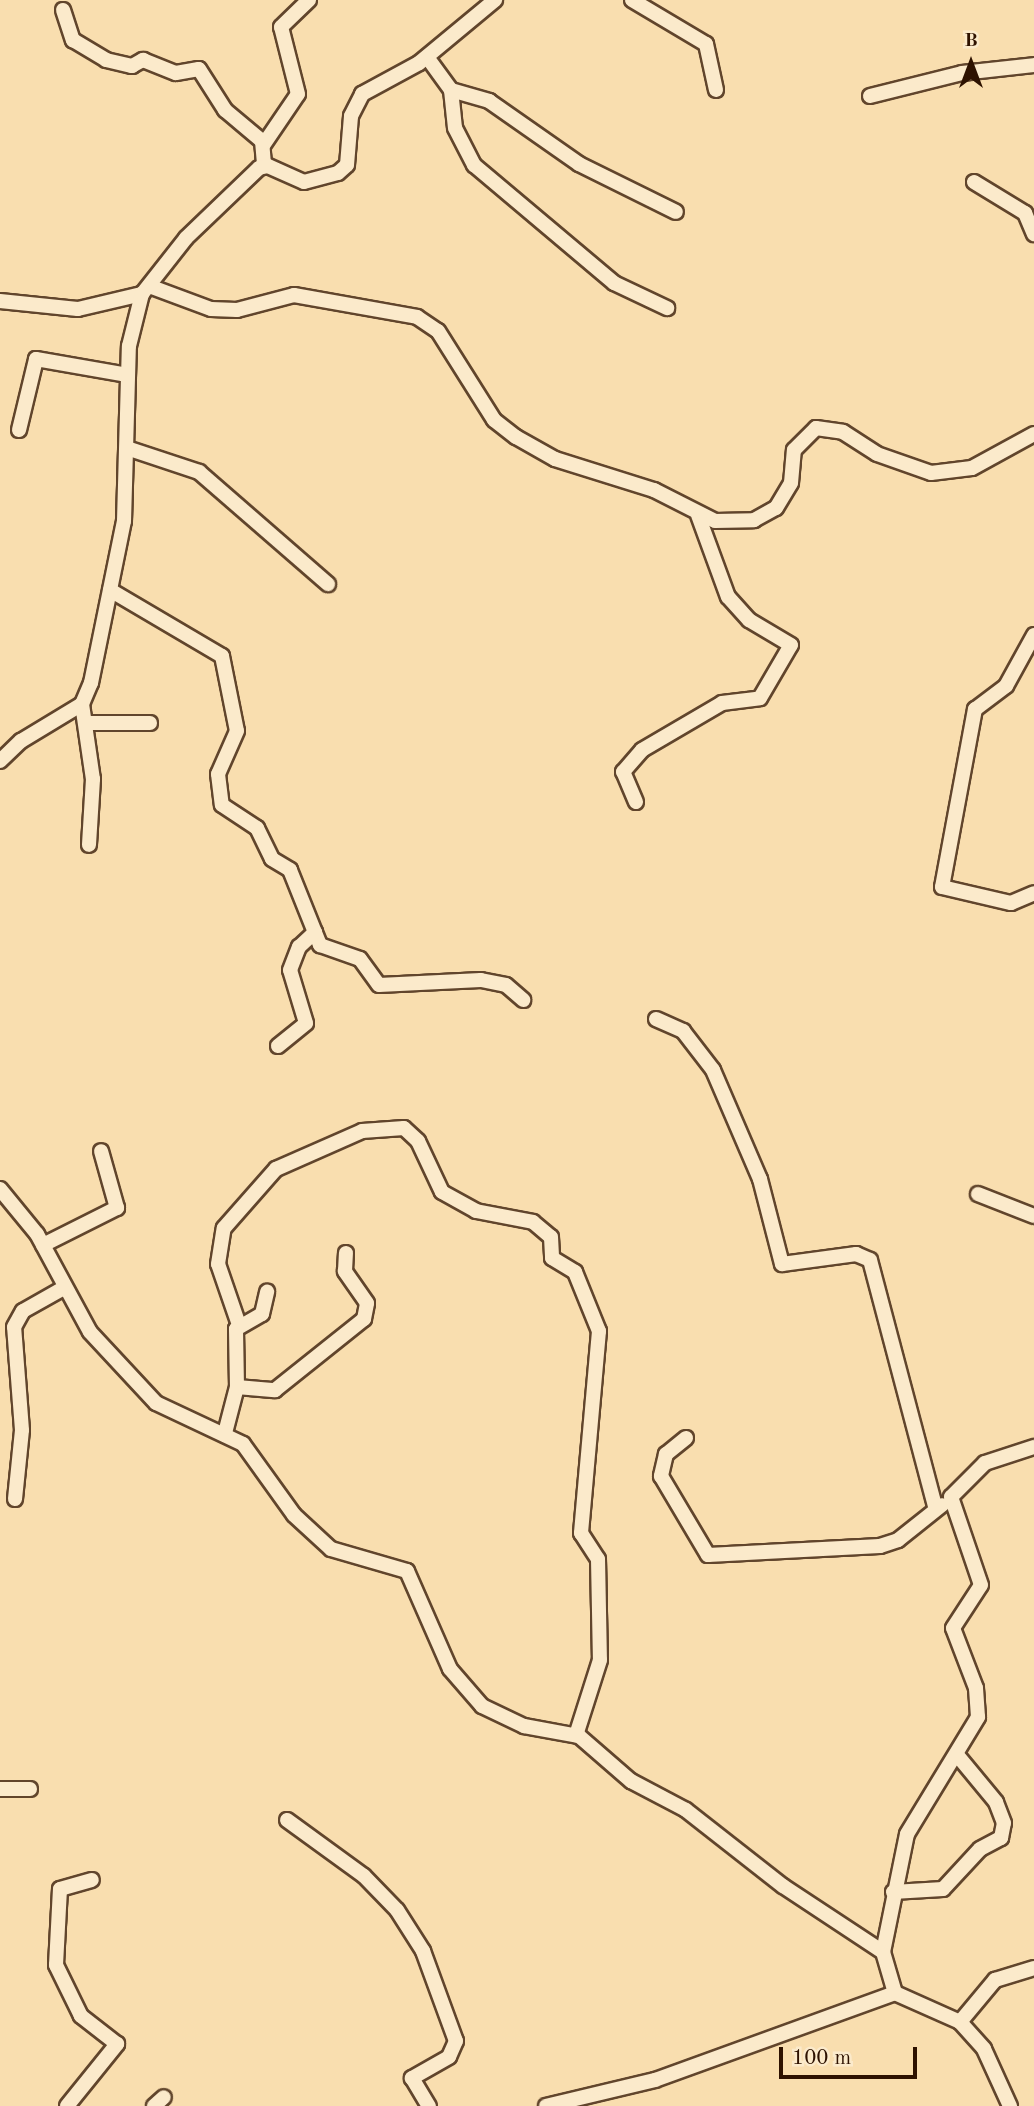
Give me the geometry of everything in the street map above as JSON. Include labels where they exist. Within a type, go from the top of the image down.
[{"type":"street","points":[[89,845],[89,723],[82,704],[110,590],[130,449],[128,375],[133,314],[145,290],[186,237],[264,166],[264,144],[298,94],[281,26],[309,0]]},
{"type":"street","points":[[264,166],[304,182],[338,173],[349,156],[356,100],[427,57],[495,0]]},
{"type":"street","points":[[632,0],[706,44],[716,90]]},
{"type":"street","points":[[63,10],[73,40],[106,60],[132,66],[143,60],[176,73],[199,69],[225,110],[264,144]]},
{"type":"street","points":[[427,57],[452,90],[455,128],[474,165],[614,284],[667,308]]},
{"type":"street","points":[[870,96],[962,73],[1034,65]]},
{"type":"street","points":[[452,90],[489,101],[579,164],[676,212]]},
{"type":"street","points":[[974,182],[1025,213],[1034,234]]},
{"type":"street","points":[[0,302],[78,309],[145,290],[211,309],[237,310],[294,295],[417,317],[438,331],[506,430],[555,459],[654,490],[698,515],[738,522],[769,514],[786,494],[800,438],[834,429],[908,467],[943,473],[972,468],[1034,433]]},
{"type":"street","points":[[19,430],[36,359],[128,375]]},
{"type":"street","points":[[130,449],[199,471],[328,584]]},
{"type":"street","points":[[636,803],[623,772],[642,750],[722,703],[760,698],[791,645],[760,629],[728,597],[698,515]]},
{"type":"street","points":[[110,590],[222,656],[237,731],[218,774],[222,805],[257,828],[272,859],[290,870],[320,945],[360,959],[379,985],[481,980],[506,985],[523,1000]]},
{"type":"street","points":[[1034,635],[1006,686],[975,709],[942,887],[1011,903],[1034,893]]},
{"type":"street","points":[[0,761],[21,741],[82,704]]},
{"type":"street","points":[[89,723],[150,723]]},
{"type":"street","points":[[278,1046],[306,1023],[290,970],[299,947],[315,932]]},
{"type":"street","points":[[656,1019],[683,1031],[713,1070],[760,1179],[782,1264],[856,1254],[870,1260],[935,1506]]},
{"type":"street","points":[[225,1433],[237,1387],[232,1368],[238,1322],[218,1264],[224,1228],[276,1169],[362,1131],[404,1128],[418,1141],[442,1192],[476,1211],[536,1223],[551,1237],[552,1258],[575,1272],[599,1331],[581,1533],[598,1559],[600,1660],[576,1735]]},
{"type":"street","points":[[43,1245],[117,1208],[101,1152]]},
{"type":"street","points":[[0,1189],[43,1245],[62,1289],[89,1332],[156,1403],[225,1433],[250,1451],[318,1539],[339,1554],[407,1571],[450,1670],[482,1706],[524,1726],[576,1735],[631,1781],[686,1810],[783,1886],[883,1952]]},
{"type":"street","points":[[978,1194],[1034,1216]]},
{"type":"street","points":[[237,1387],[275,1390],[364,1319],[366,1303],[345,1271],[346,1253]]},
{"type":"street","points":[[15,1499],[22,1430],[15,1328],[23,1311],[62,1289]]},
{"type":"street","points":[[238,1322],[262,1314],[267,1292]]},
{"type":"street","points":[[686,1438],[666,1454],[661,1475],[708,1555],[880,1546],[898,1540],[935,1506],[951,1505]]},
{"type":"street","points":[[895,1993],[883,1952],[893,1892],[913,1818],[958,1756],[979,1707],[953,1628],[981,1585],[951,1505],[960,1484],[985,1463],[1034,1447]]},
{"type":"street","points":[[893,1892],[943,1889],[980,1849],[1001,1838],[1004,1824],[996,1802],[958,1756]]},
{"type":"street","points":[[0,1789],[30,1789]]},
{"type":"street","points":[[287,1820],[364,1876],[397,1910],[423,1951],[456,2041],[449,2057],[412,2078],[429,2106]]},
{"type":"street","points":[[67,2106],[117,2044],[81,2016],[57,1972],[60,1889],[92,1880]]},
{"type":"street","points":[[960,2022],[995,1980],[1034,1968]]},
{"type":"street","points":[[546,2106],[655,2080],[895,1993],[960,2022],[984,2049],[1010,2106]]}]
